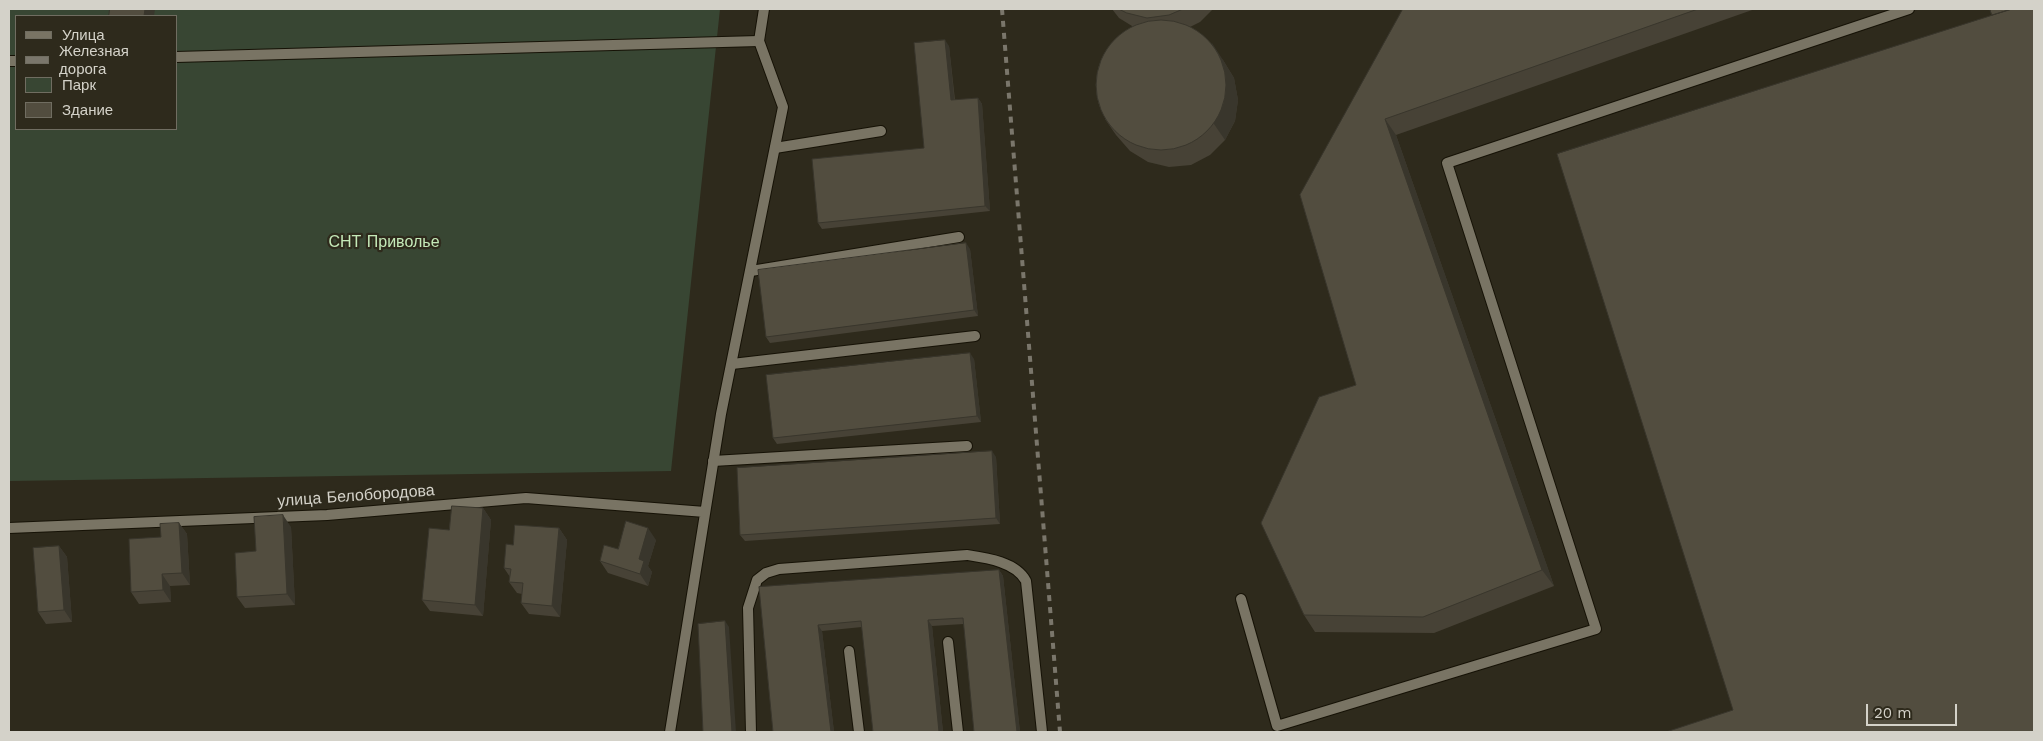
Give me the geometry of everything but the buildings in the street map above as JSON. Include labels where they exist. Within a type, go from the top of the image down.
[{"type":"street","points":[[670,732],[713,461],[783,107],[759,41],[764,9]]},
{"type":"street","points":[[1241,599],[1277,726],[1596,629],[1448,163],[1909,9]]},
{"type":"street","points":[[178,57],[759,41]]},
{"type":"street","points":[[775,148],[881,130]]},
{"type":"street","points":[[751,271],[959,237]]},
{"type":"street","points":[[732,364],[975,336]]},
{"type":"street","points":[[713,461],[967,446]]},
{"type":"street","name":"улица Белобородова","points":[[9,528],[327,515],[526,498],[705,512]]},
{"type":"street","points":[[751,732],[748,608],[754,584],[762,575],[779,569],[967,555],[989,559],[1015,568],[1022,573],[1026,581],[1042,732]]},
{"type":"street","points":[[948,642],[958,732]]},
{"type":"street","points":[[849,651],[858,732]]},
{"type":"green space","name":"СНТ Приволье","points":[[9,9],[720,9],[671,471],[9,481]]},
{"type":"railway","points":[[1002,9],[1060,732]]}]
